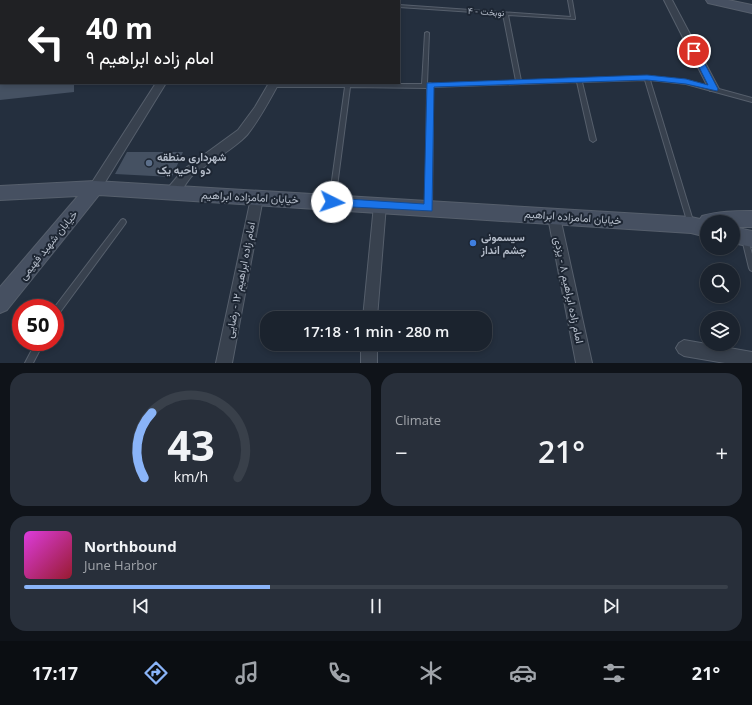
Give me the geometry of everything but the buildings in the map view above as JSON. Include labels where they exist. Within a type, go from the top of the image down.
[{"type":"main road","points":[[712,0],[752,9]]},
{"type":"main road","name":"خیابان امامزاده ابراهیم","points":[[0,193],[95,188],[700,224]]},
{"type":"main road","name":"خیابان شهید فهیمی","points":[[0,303],[95,188]]},
{"type":"main road","name":"خیابان امامزاده ابراهیم","points":[[740,219],[752,219]]},
{"type":"street","points":[[668,0],[714,89]]},
{"type":"street","points":[[95,188],[160,84]]},
{"type":"street","points":[[171,192],[187,174],[242,133],[259,110],[274,84]]},
{"type":"street","name":"امام زاده ابراهیم ۱۲ - رضایی","points":[[224,363],[256,198]]},
{"type":"street","points":[[371,311],[380,205]]},
{"type":"street","name":"امام زاده ابراهیم ۸ - یزدی","points":[[554,216],[584,363]]},
{"type":"street","points":[[684,348],[752,360]]},
{"type":"street","points":[[369,351],[369,363]]},
{"type":"lane","points":[[413,7],[414,0]]},
{"type":"lane","name":"۴ - نوبخت","points":[[400,6],[572,18],[570,0]]},
{"type":"lane","points":[[505,13],[519,83]]},
{"type":"lane","points":[[427,33],[429,208]]},
{"type":"lane","points":[[647,78],[700,216]]},
{"type":"lane","points":[[274,84],[348,86],[427,85],[647,78],[686,82],[752,100]]},
{"type":"lane","points":[[578,81],[593,140]]},
{"type":"lane","points":[[332,202],[348,86]]},
{"type":"lane","points":[[64,300],[123,222]]},
{"type":"lane","points":[[743,237],[752,268]]},
{"type":"lane","points":[[29,363],[35,351]]},
{"type":"place","name":"شهرداری منطقه دو ناحیه یک","points":[[149,163]]},
{"type":"place","name":"سیسمونی چشم انداز","points":[[473,243]]},
{"type":"route","points":[[332,202],[429,208],[430,85],[647,78],[686,82],[714,89],[694,51]]}]
